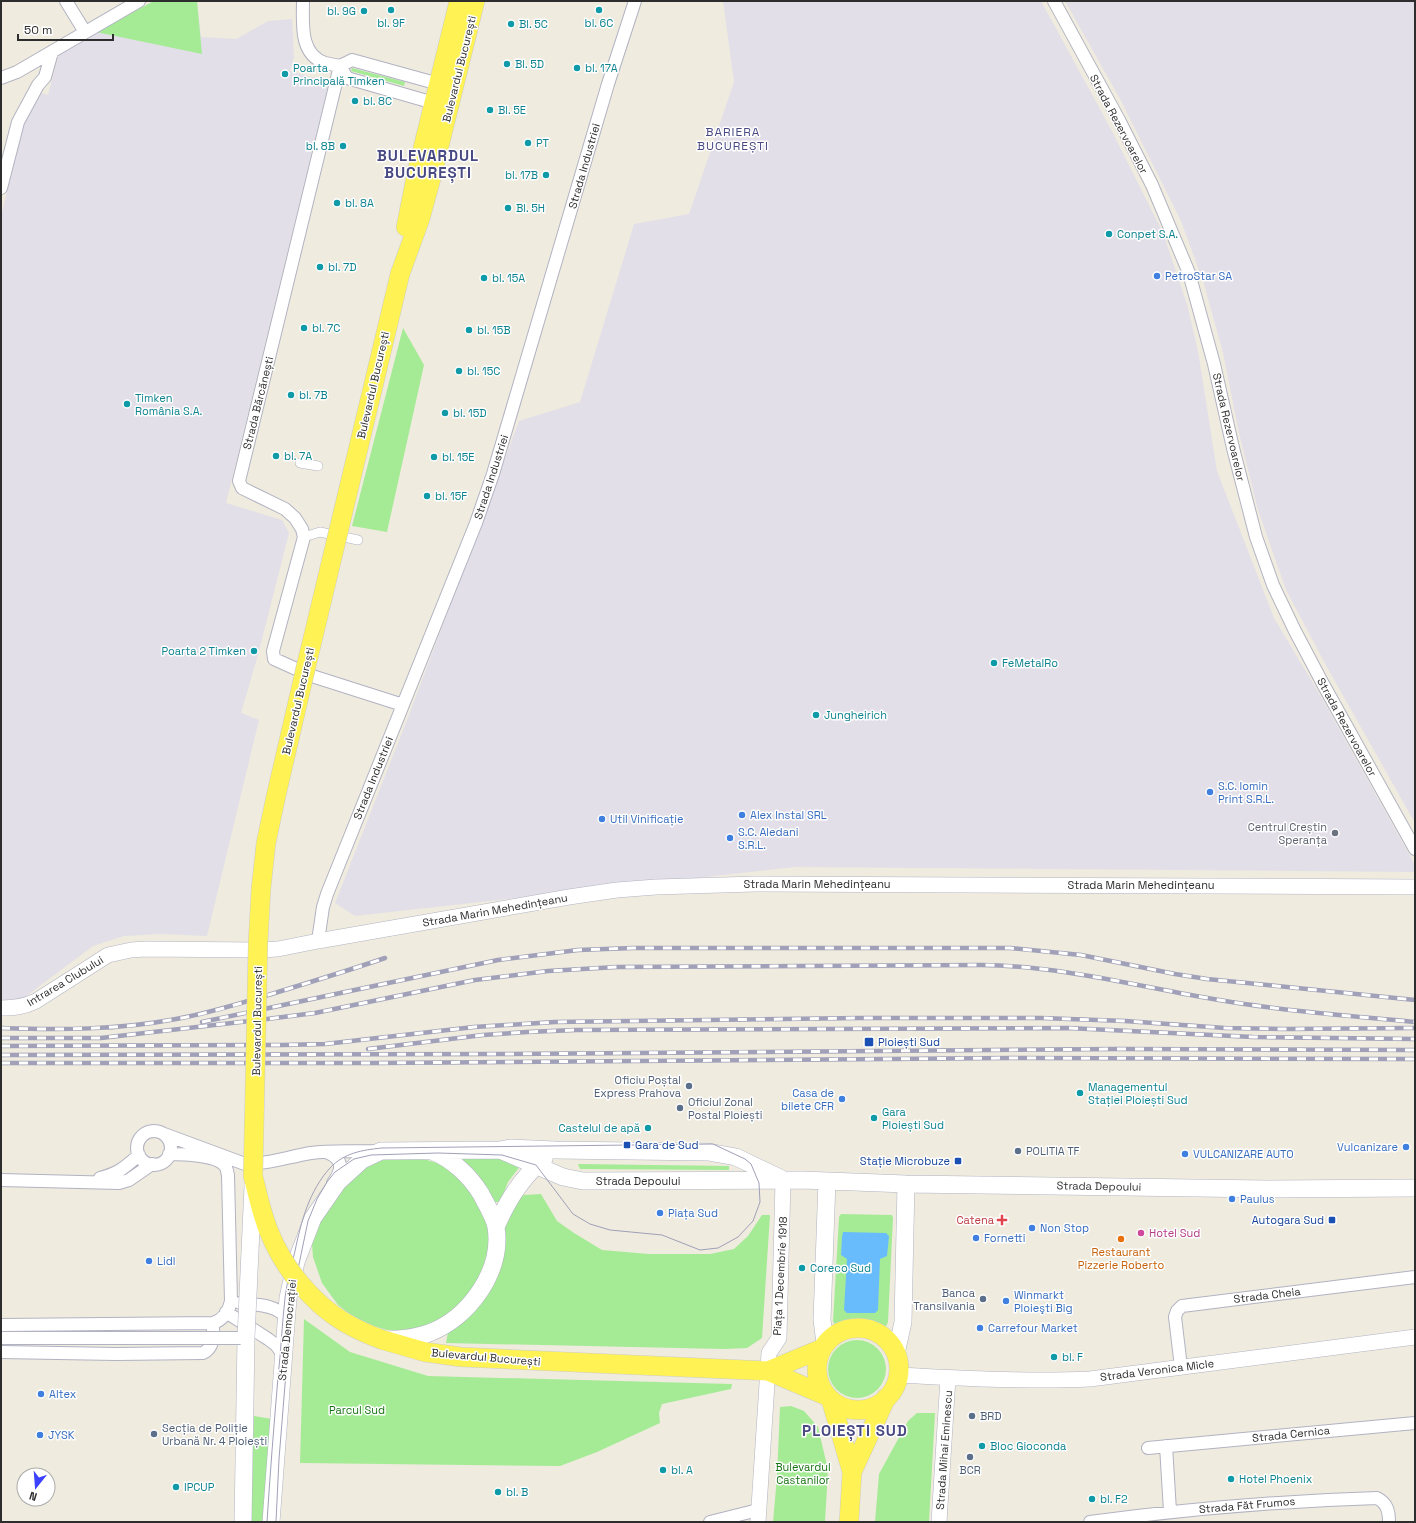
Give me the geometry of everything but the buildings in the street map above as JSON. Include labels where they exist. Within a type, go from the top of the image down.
[{"type":"main road","name":"Bulevardul București","points":[[459,1],[408,217],[400,274],[270,819],[261,889],[247,1170],[270,1234],[287,1266],[313,1297],[342,1321],[383,1340],[425,1352],[461,1358],[768,1373],[829,1398]]},
{"type":"main road","name":"Bulevardul București","points":[[400,274],[420,219],[428,190],[475,1]]},
{"type":"main road","name":"Strada Depoului","points":[[432,1150],[500,1150],[510,1148],[541,1148],[555,1150],[708,1152],[736,1157],[783,1180]]},
{"type":"main road","points":[[432,1150],[448,1160],[468,1176],[484,1200],[496,1227]]},
{"type":"main road","name":"Strada Democrației","points":[[271,1522],[288,1298],[296,1262],[308,1230],[320,1206],[335,1185],[362,1160],[381,1151],[432,1150]]},
{"type":"main road","name":"Strada Depoului","points":[[500,1150],[563,1178],[583,1181],[783,1180],[906,1184],[1267,1189],[1415,1188]]},
{"type":"main road","points":[[383,1340],[403,1339],[418,1336],[440,1328],[465,1310],[476,1298],[483,1288],[492,1266],[495,1254],[496,1227],[504,1210],[517,1187],[536,1166],[555,1150]]},
{"type":"main road","points":[[243,1522],[247,1170]]},
{"type":"main road","points":[[823,1346],[822,1320],[827,1181]]},
{"type":"main road","points":[[896,1354],[903,1322],[906,1184]]},
{"type":"main road","points":[[829,1398],[842,1406],[853,1410],[865,1409],[877,1405],[886,1398],[892,1391],[898,1375],[898,1360],[893,1348],[885,1338],[873,1331],[860,1328],[847,1329],[835,1334],[823,1346],[818,1358],[816,1370],[819,1382],[829,1398],[852,1472],[849,1522]]},
{"type":"main road","name":"Bulevardul București","points":[[768,1373],[823,1346]]},
{"type":"main road","points":[[768,1373],[807,1396],[820,1409],[842,1439]]},
{"type":"main road","points":[[852,1472],[886,1398]]},
{"type":"street","points":[[66,1],[85,32]]},
{"type":"street","points":[[1,78],[16,72],[52,52],[139,1]]},
{"type":"street","points":[[303,1],[304,36],[307,48],[313,56],[324,62],[340,66],[352,60],[439,84]]},
{"type":"street","name":"Strada Industriei","points":[[318,941],[323,907],[327,894],[474,529],[493,474],[608,84],[635,1]]},
{"type":"street","name":"Strada Rezervoarelor","points":[[1054,1],[1119,120],[1152,185],[1189,273],[1213,357],[1233,448],[1256,537],[1273,585],[1323,684],[1415,849]]},
{"type":"street","points":[[1,188],[18,122],[38,85],[45,77],[52,52]]},
{"type":"street","points":[[340,66],[347,78],[434,103]]},
{"type":"street","name":"Strada Bărcănești","points":[[304,537],[302,529],[295,518],[285,509],[242,488],[239,481],[340,66]]},
{"type":"street","points":[[300,463],[318,466]]},
{"type":"street","points":[[358,540],[320,532],[304,537],[273,651],[274,659],[312,676],[403,705]]},
{"type":"street","name":"Strada Marin Mehedințeanu","points":[[225,950],[278,949],[569,897],[656,887],[771,884],[1415,887]]},
{"type":"street","name":"Intrarea Clubului","points":[[1,1008],[26,1006],[108,955],[119,952],[146,949],[225,950]]},
{"type":"street","points":[[152,1164],[144,1161],[139,1155],[138,1144],[142,1136],[152,1131],[201,1147],[247,1170]]},
{"type":"street","points":[[1,1180],[125,1182],[152,1164],[163,1162],[169,1154],[170,1143],[164,1134]]},
{"type":"street","points":[[228,1175],[234,1168],[247,1170],[257,1164],[277,1162],[311,1153],[381,1151]]},
{"type":"street","points":[[320,1206],[320,1202],[337,1178],[340,1171],[338,1159],[333,1154],[326,1152]]},
{"type":"street","points":[[1,1325],[178,1323],[213,1322],[218,1320],[228,1307],[228,1175],[225,1166],[217,1160],[188,1154],[169,1154]]},
{"type":"street","points":[[83,1182],[115,1174],[121,1171],[139,1155]]},
{"type":"street","name":"Piața 1 Decembrie 1918","points":[[758,1516],[770,1353],[778,1338],[783,1180]]},
{"type":"street","name":"Strada Cheia","points":[[1181,1367],[1176,1317],[1177,1311],[1182,1306],[1415,1277]]},
{"type":"street","points":[[228,1307],[270,1307],[282,1303],[288,1298]]},
{"type":"street","points":[[228,1307],[276,1345],[284,1356]]},
{"type":"street","points":[[270,1307],[282,1312],[287,1318]]},
{"type":"street","points":[[1,1352],[153,1354],[203,1353],[208,1351],[212,1345],[213,1322]]},
{"type":"street","points":[[178,1323],[174,1326],[171,1340],[172,1346],[182,1354]]},
{"type":"street","name":"Strada Veronica Micle","points":[[898,1375],[1053,1381],[1090,1379],[1415,1337]]},
{"type":"street","points":[[1,1338],[246,1338]]},
{"type":"street","points":[[153,1354],[166,1347],[171,1340]]},
{"type":"street","name":"Strada Mihai Eminescu","points":[[939,1522],[948,1378]]},
{"type":"street","name":"Strada Cernica","points":[[1148,1448],[1415,1423]]},
{"type":"street","points":[[1166,1446],[1170,1511]]},
{"type":"street","name":"Strada Făt Frumos","points":[[1090,1522],[1170,1511],[1295,1501],[1377,1498],[1385,1504],[1388,1509],[1389,1522]]},
{"type":"street","points":[[710,1522],[758,1516]]},
{"type":"shaded area","name":"Timken România S.A.","points":[[154,1],[197,1],[201,37],[236,39],[268,21],[292,19],[294,57],[290,71],[329,82],[226,503],[282,520],[289,533],[258,655],[241,713],[259,720],[207,936],[160,934],[124,936],[93,946],[21,1000],[1,1000],[1,217],[24,119],[37,92],[48,95],[59,54],[102,28]]},
{"type":"shaded area","points":[[723,1],[1041,1],[1112,131],[1163,233],[1187,304],[1198,351],[1217,471],[1274,618],[1320,695],[1415,865],[1415,872],[795,867],[355,916],[335,903],[409,715],[519,421],[580,402],[634,224],[689,214],[734,82]]},
{"type":"shaded area","points":[[1065,1],[1415,1],[1415,823],[1328,669],[1286,590],[1258,510],[1239,433],[1223,353],[1204,284],[1181,221],[1119,97]]},
{"type":"green space","points":[[154,1],[197,1],[202,54],[96,32]]},
{"type":"green space","points":[[352,68],[405,82],[404,86],[351,71]]},
{"type":"green space","points":[[403,328],[424,365],[387,532],[352,526]]},
{"type":"green space","points":[[414,1156],[440,1164],[463,1181],[479,1203],[488,1229],[488,1257],[479,1283],[441,1322],[414,1330],[387,1330],[360,1322],[338,1305],[322,1283],[313,1257],[312,1244],[316,1230],[327,1209],[346,1183],[373,1160]]},
{"type":"green space","points":[[464,1157],[516,1159],[521,1165],[508,1182],[501,1200],[494,1202],[481,1179],[462,1160]]},
{"type":"green space","points":[[578,1164],[729,1166],[729,1170],[580,1169]]},
{"type":"green space","points":[[541,1194],[557,1221],[602,1250],[649,1254],[710,1254],[734,1249],[748,1236],[762,1215],[770,1215],[762,1338],[747,1348],[724,1349],[446,1343],[448,1332],[501,1240],[511,1205],[524,1195]]},
{"type":"green space","points":[[841,1214],[892,1215],[888,1322],[886,1327],[864,1320],[852,1320],[837,1326],[833,1322],[839,1217]]},
{"type":"green space","name":"Parcul Sud","points":[[304,1319],[350,1352],[428,1376],[732,1384],[731,1389],[662,1404],[659,1413],[660,1423],[597,1452],[560,1466],[300,1463]]},
{"type":"green space","points":[[857,1340],[873,1345],[881,1353],[886,1369],[881,1385],[873,1393],[857,1398],[841,1393],[833,1385],[828,1369],[833,1353],[841,1345]]},
{"type":"green space","name":"Bulevardul Castanilor","points":[[791,1406],[804,1411],[818,1427],[828,1470],[825,1522],[773,1522],[777,1477],[780,1407]]},
{"type":"green space","points":[[917,1413],[935,1413],[929,1522],[875,1522],[879,1474],[908,1421]]},
{"type":"green space","points":[[254,1416],[272,1419],[264,1522],[250,1522]]},
{"type":"water","points":[[843,1232],[886,1233],[889,1236],[887,1256],[880,1259],[878,1310],[875,1313],[847,1313],[844,1310],[847,1259],[841,1255]]},
{"type":"tram line","points":[[267,1522],[278,1377],[287,1286],[300,1229],[307,1207],[323,1177],[335,1163],[354,1153],[382,1148],[713,1144],[745,1159],[751,1164],[759,1183],[760,1202],[753,1221],[738,1237],[718,1248],[700,1250],[662,1235],[610,1230],[590,1224],[573,1214],[536,1165],[502,1155],[438,1153],[371,1155],[354,1159],[335,1172],[317,1199],[308,1221],[292,1298],[279,1459],[276,1522]]},
{"type":"railway","points":[[202,1022],[498,960],[578,950],[633,948],[1010,948],[1081,955],[1207,979],[1415,1000]]},
{"type":"railway","points":[[1,1028],[45,1029],[111,1027],[154,1023],[176,1019],[202,1014],[240,1003],[385,958]]},
{"type":"railway","points":[[1,1038],[101,1038],[267,1019],[315,1013],[475,980],[548,971],[617,967],[1012,966],[1072,973],[1243,1004],[1317,1013],[1415,1022]]},
{"type":"railway","points":[[1,1046],[325,1044],[474,1027],[555,1022],[860,1018],[1041,1018],[1125,1021],[1225,1028],[1415,1028]]},
{"type":"railway","points":[[368,1049],[483,1035],[576,1030],[1068,1028],[1253,1037],[1415,1039]]},
{"type":"railway","points":[[1,1055],[506,1054],[1119,1049],[1415,1050]]},
{"type":"railway","points":[[1,1063],[378,1063],[1011,1058],[1415,1059]]},
{"type":"place","name":"bl. 9F","points":[[391,10]]},
{"type":"place","name":"bl. 6C","points":[[599,10]]},
{"type":"place","name":"bl. 9G","points":[[364,11]]},
{"type":"place","name":"Bl. 5C","points":[[511,24]]},
{"type":"place","name":"Bl. 5D","points":[[507,64]]},
{"type":"place","name":"bl. 17A","points":[[577,68]]},
{"type":"place","name":"Poarta Principală Timken","points":[[285,74]]},
{"type":"place","name":"bl. 8C","points":[[355,101]]},
{"type":"place","name":"Bl. 5E","points":[[490,110]]},
{"type":"place","name":"PT","points":[[528,143]]},
{"type":"place","name":"bl. 8B","points":[[343,146]]},
{"type":"place","name":"bl. 17B","points":[[546,175]]},
{"type":"place","name":"bl. 8A","points":[[337,203]]},
{"type":"place","name":"Bl. 5H","points":[[508,208]]},
{"type":"place","name":"Conpet S.A.","points":[[1109,234]]},
{"type":"place","name":"bl. 7D","points":[[320,267]]},
{"type":"place","name":"PetroStar SA","points":[[1157,276]]},
{"type":"place","name":"bl. 15A","points":[[484,278]]},
{"type":"place","name":"bl. 7C","points":[[304,328]]},
{"type":"place","name":"bl. 15B","points":[[469,330]]},
{"type":"place","name":"bl. 15C","points":[[459,371]]},
{"type":"place","name":"bl. 7B","points":[[291,395]]},
{"type":"place","name":"Timken România S.A.","points":[[127,404]]},
{"type":"place","name":"bl. 15D","points":[[445,413]]},
{"type":"place","name":"bl. 7A","points":[[276,456]]},
{"type":"place","name":"bl. 15E","points":[[434,457]]},
{"type":"place","name":"bl. 15F","points":[[427,496]]},
{"type":"place","name":"Poarta 2 Timken","points":[[254,651]]},
{"type":"place","name":"FeMetalRo","points":[[994,663]]},
{"type":"place","name":"Jungheirich","points":[[816,715]]},
{"type":"place","name":"S.C. Iomin Print S.R.L.","points":[[1210,792]]},
{"type":"place","name":"Alex Instal SRL","points":[[742,815]]},
{"type":"place","name":"Util Vinificație","points":[[602,819]]},
{"type":"place","name":"Centrul Creștin Speranța","points":[[1335,833]]},
{"type":"place","name":"S.C. Aledani S.R.L.","points":[[730,838]]},
{"type":"place","name":"Ploiești Sud","points":[[869,1042]]},
{"type":"place","name":"Oficiu Poștal Express Prahova","points":[[689,1086]]},
{"type":"place","name":"Managementul Stației Ploiești Sud","points":[[1080,1093]]},
{"type":"place","name":"Casa de bilete CFR","points":[[842,1099]]},
{"type":"place","name":"Oficiul Zonal Postal Ploiești","points":[[680,1108]]},
{"type":"place","name":"Gara Ploiești Sud","points":[[874,1118]]},
{"type":"place","name":"Castelul de apă","points":[[648,1128]]},
{"type":"place","name":"Gara de Sud","points":[[627,1145]]},
{"type":"place","name":"Vulcanizare","points":[[1406,1147]]},
{"type":"place","name":"POLITIA TF","points":[[1018,1151]]},
{"type":"place","name":"VULCANIZARE AUTO","points":[[1185,1154]]},
{"type":"place","name":"Stație Microbuze","points":[[958,1161]]},
{"type":"place","name":"Paulus","points":[[1232,1199]]},
{"type":"place","name":"Piața Sud","points":[[660,1213]]},
{"type":"place","name":"Catena","points":[[1002,1220]]},
{"type":"place","name":"Autogara Sud","points":[[1332,1220]]},
{"type":"place","name":"Non Stop","points":[[1032,1228]]},
{"type":"place","name":"Hotel Sud","points":[[1141,1233]]},
{"type":"place","name":"Fornetti","points":[[976,1238]]},
{"type":"place","name":"Restaurant Pizzerie Roberto","points":[[1121,1239]]},
{"type":"place","name":"Lidl","points":[[149,1261]]},
{"type":"place","name":"Coreco Sud","points":[[802,1268]]},
{"type":"place","name":"Banca Transilvania","points":[[983,1299]]},
{"type":"place","name":"Winmarkt Ploieşti Big","points":[[1006,1301]]},
{"type":"place","name":"Carrefour Market","points":[[980,1328]]},
{"type":"place","name":"bl. F","points":[[1054,1357]]},
{"type":"place","name":"Altex","points":[[41,1394]]},
{"type":"place","name":"BRD","points":[[972,1416]]},
{"type":"place","name":"Secția de Poliție Urbană Nr. 4 Ploiești","points":[[154,1434]]},
{"type":"place","name":"JYSK","points":[[40,1435]]},
{"type":"place","name":"Bloc Gioconda","points":[[982,1446]]},
{"type":"place","name":"BCR","points":[[970,1457]]},
{"type":"place","name":"bl. A","points":[[663,1470]]},
{"type":"place","name":"Hotel Phoenix","points":[[1231,1479]]},
{"type":"place","name":"IPCUP","points":[[176,1487]]},
{"type":"place","name":"bl. B","points":[[498,1492]]},
{"type":"place","name":"bl. F2","points":[[1092,1499]]},
{"type":"district","name":"BARIERA BUCUREȘTI","points":[[733,139]]},
{"type":"district","name":"BULEVARDUL BUCUREȘTI","points":[[428,164]]},
{"type":"district","name":"PLOIEȘTI SUD","points":[[855,1430]]}]
